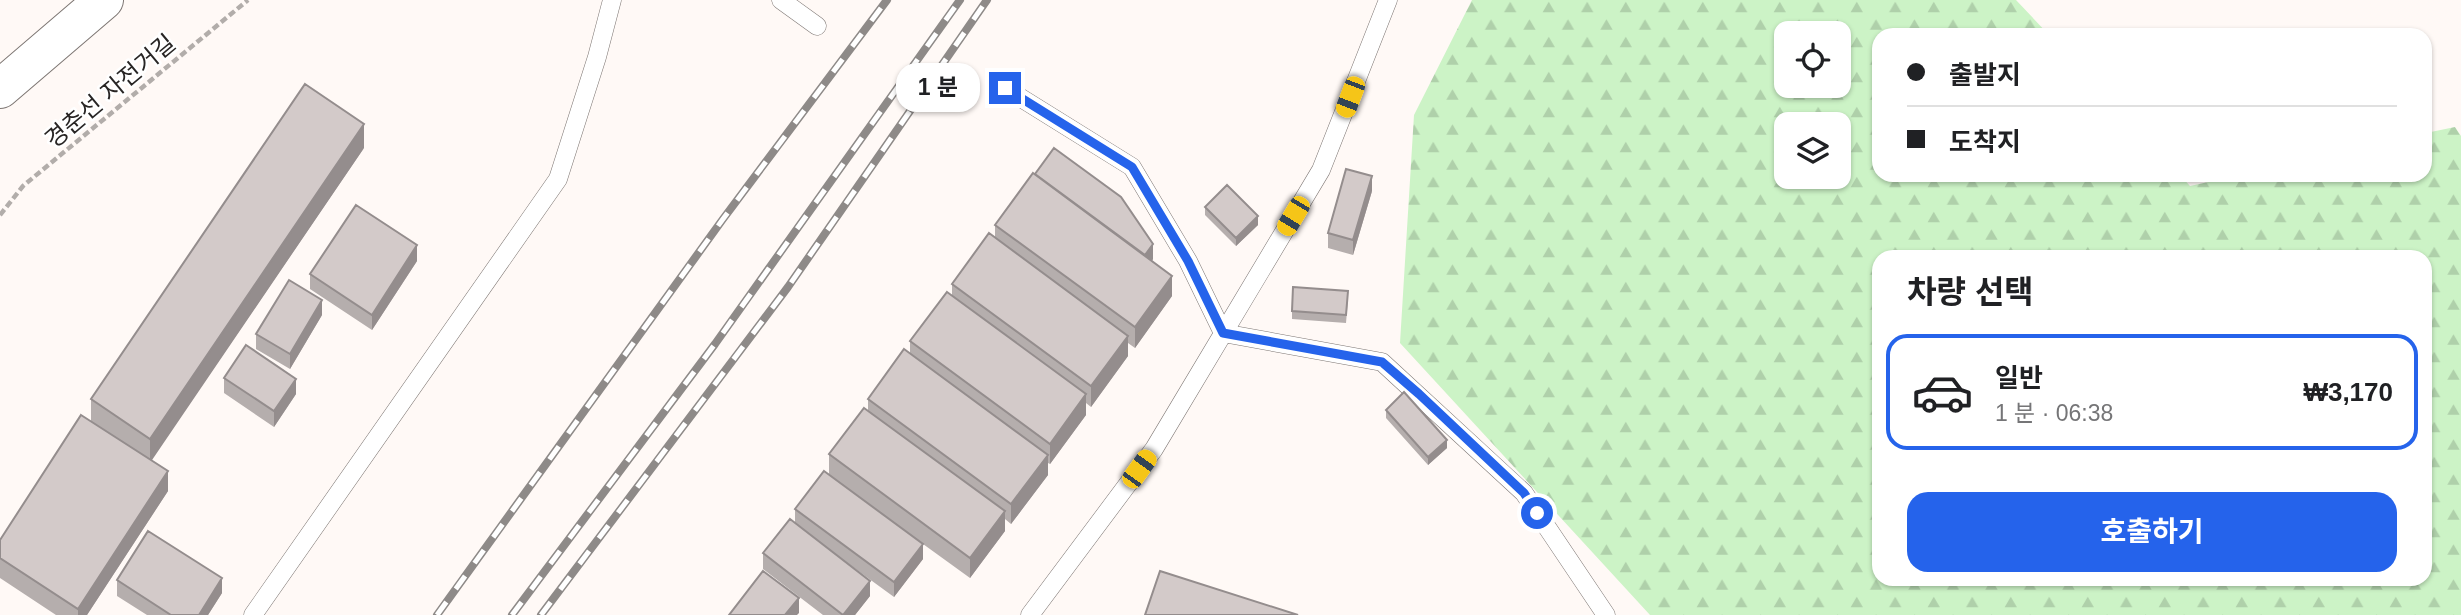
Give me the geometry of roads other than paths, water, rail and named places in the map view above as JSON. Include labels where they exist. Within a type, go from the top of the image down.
[{"type":"street","points":[[0,89],[104,0]]},
{"type":"lane","points":[[254,615],[558,179],[597,57],[612,0]]},
{"type":"lane","points":[[781,0],[817,26]]},
{"type":"lane","points":[[1030,615],[1154,449],[1321,170],[1388,0]]},
{"type":"lane","points":[[1005,88],[1132,167],[1188,261],[1223,333]]},
{"type":"lane","points":[[1223,333],[1382,362],[1524,493],[1606,615]]},
{"type":"railway","points":[[437,615],[723,219],[887,0]]},
{"type":"railway","points":[[512,615],[715,344],[960,0]]},
{"type":"railway","points":[[541,615],[788,287],[987,0]]}]
